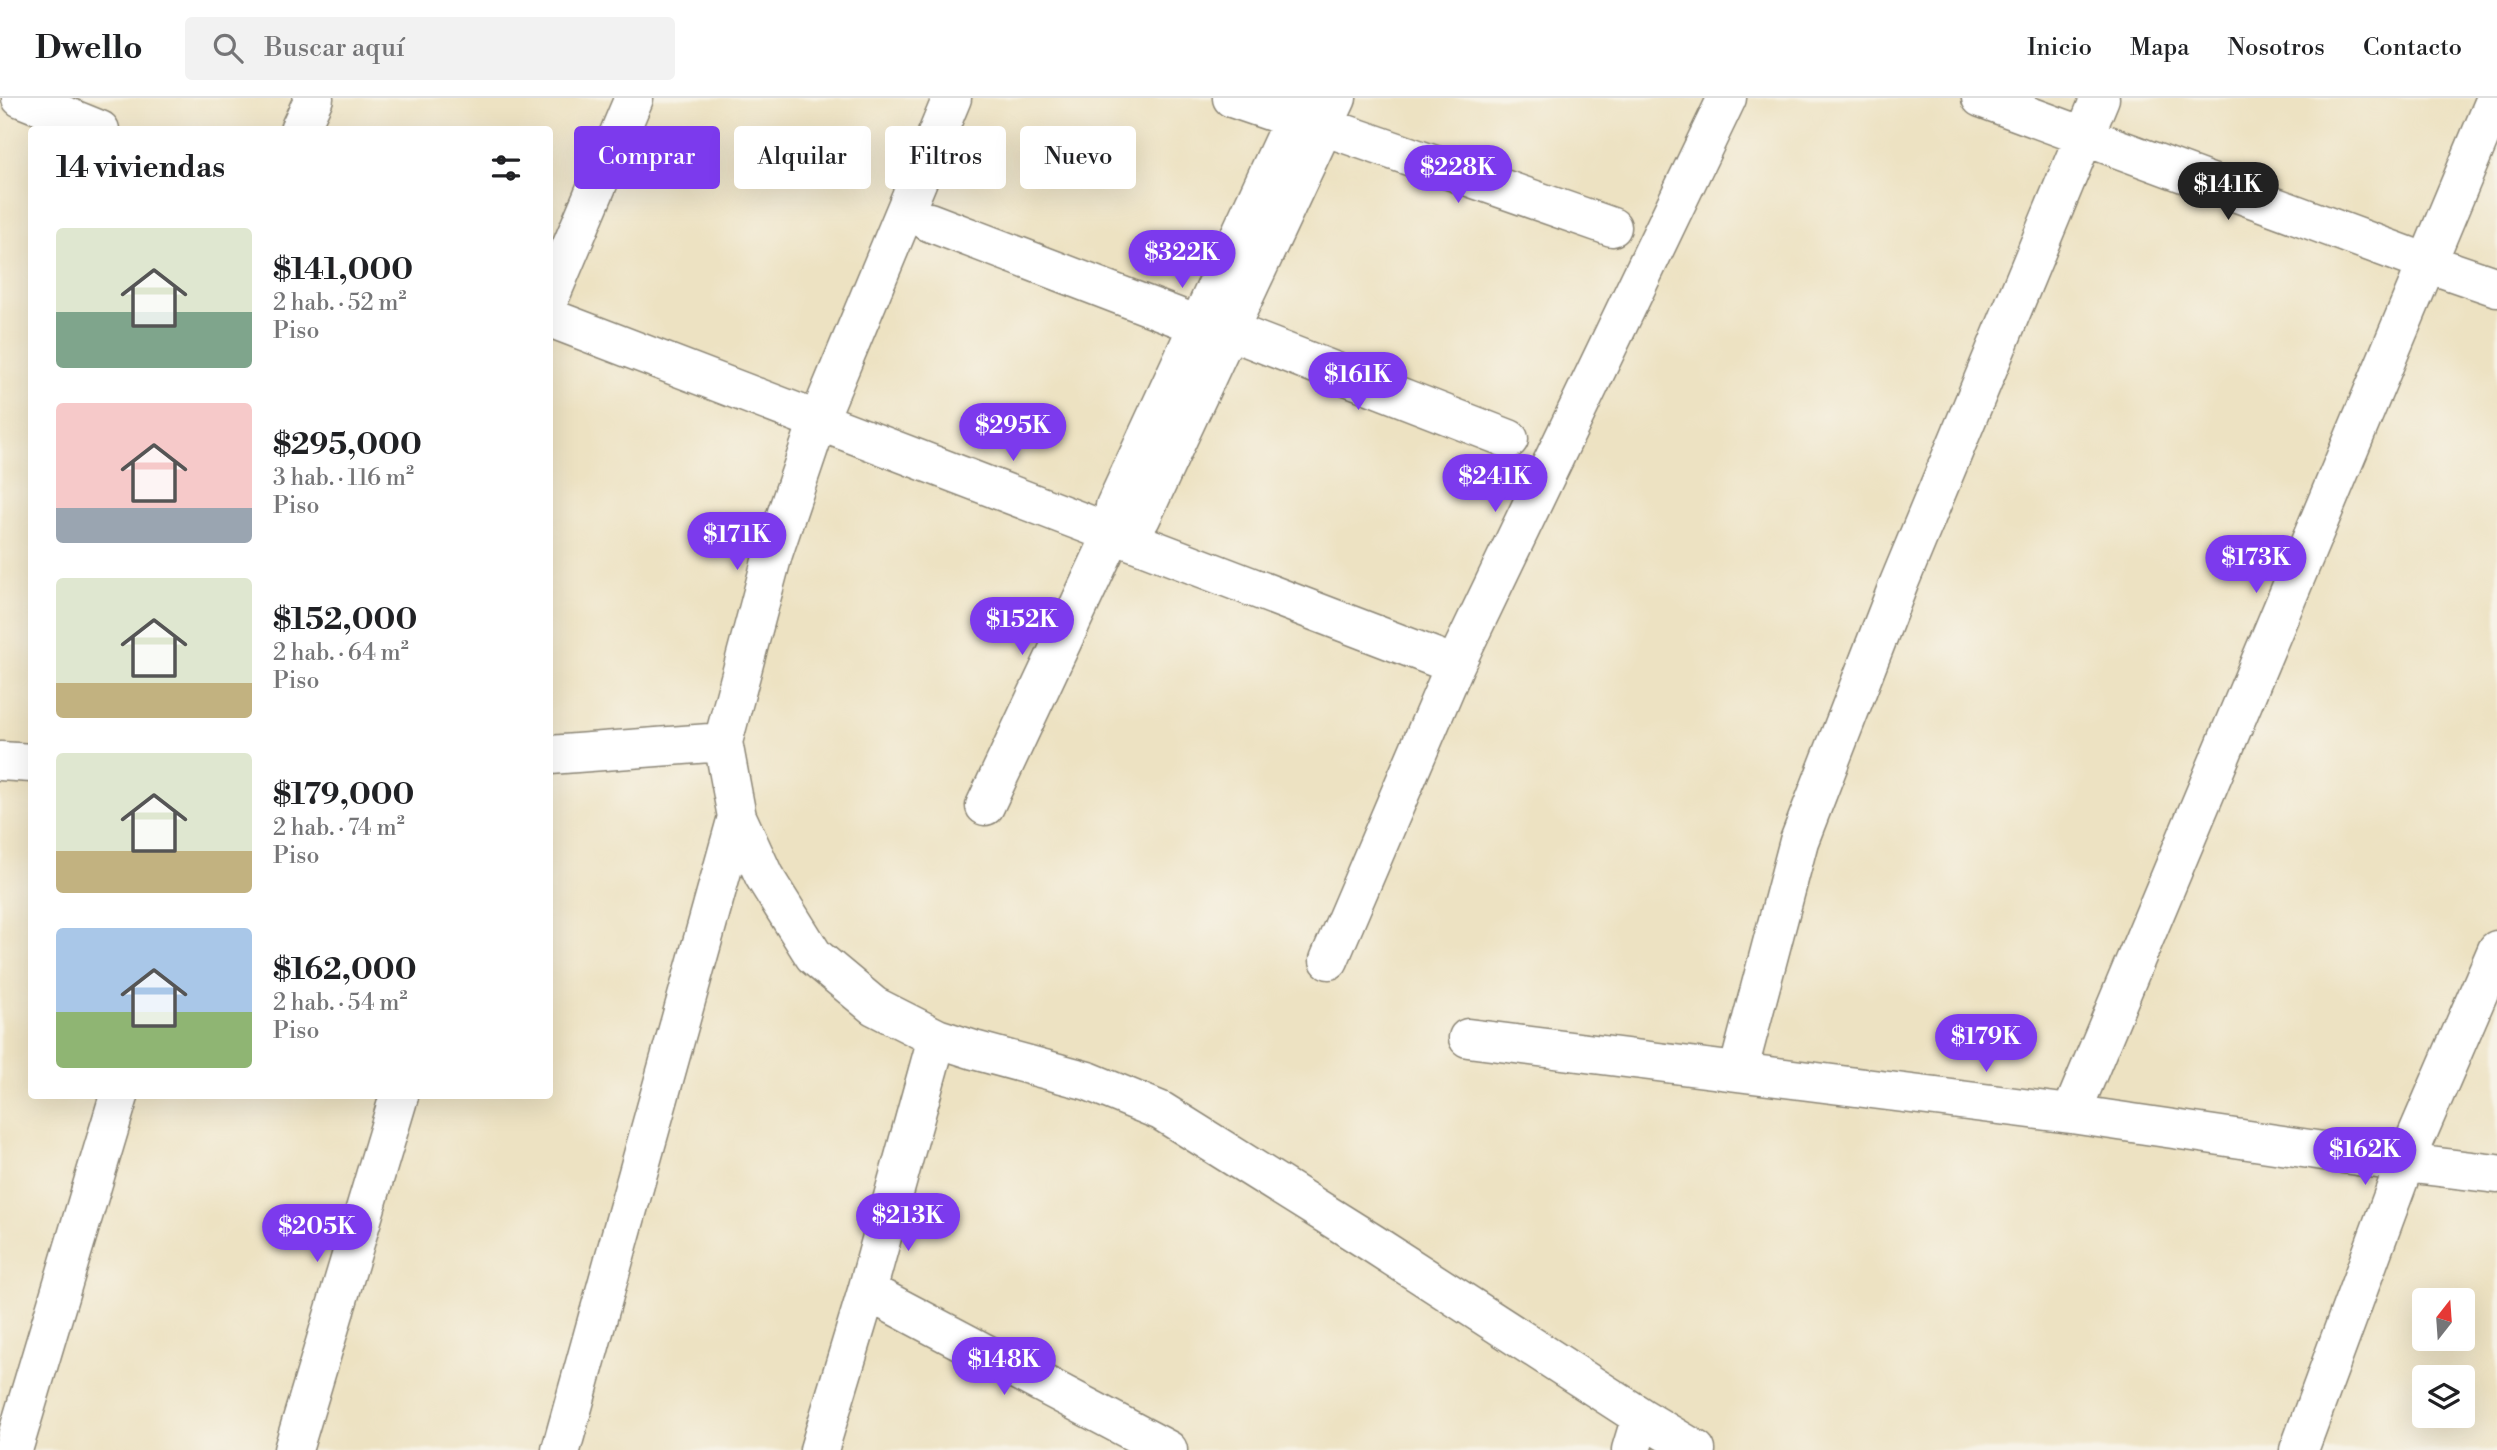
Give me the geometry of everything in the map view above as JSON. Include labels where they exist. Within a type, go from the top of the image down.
[{"type":"street","points":[[21,98],[90,126]]},
{"type":"street","points":[[301,126],[314,98]]},
{"type":"street","points":[[553,290],[634,98]]},
{"type":"street","points":[[952,98],[818,421],[773,554],[723,742],[737,817],[764,876],[814,956],[874,1006],[937,1038],[1088,1081],[1161,1111],[1372,1243],[1636,1434],[1696,1450]]},
{"type":"street","points":[[1232,98],[1314,110],[1612,227]]},
{"type":"street","points":[[1329,960],[1455,665],[1727,98]]},
{"type":"street","points":[[1980,98],[2497,287]]},
{"type":"street","points":[[1738,1072],[1799,841],[1899,583],[2100,98]]},
{"type":"street","points":[[2071,1115],[2496,98]]},
{"type":"street","points":[[985,806],[1113,533],[1141,518],[1213,328],[1314,110]]},
{"type":"street","points":[[929,222],[1509,439]]},
{"type":"street","points":[[553,319],[1455,665]]},
{"type":"street","points":[[553,755],[723,742]]},
{"type":"street","points":[[0,761],[28,763]]},
{"type":"street","points":[[561,1450],[737,817]]},
{"type":"street","points":[[2299,1450],[2405,1163],[2497,950]]},
{"type":"street","points":[[819,1450],[867,1291],[937,1038]]},
{"type":"street","points":[[1468,1038],[2071,1115],[2497,1174]]},
{"type":"street","points":[[13,1450],[118,1099]]},
{"type":"street","points":[[293,1450],[398,1099]]},
{"type":"street","points":[[867,1291],[1168,1450]]}]
